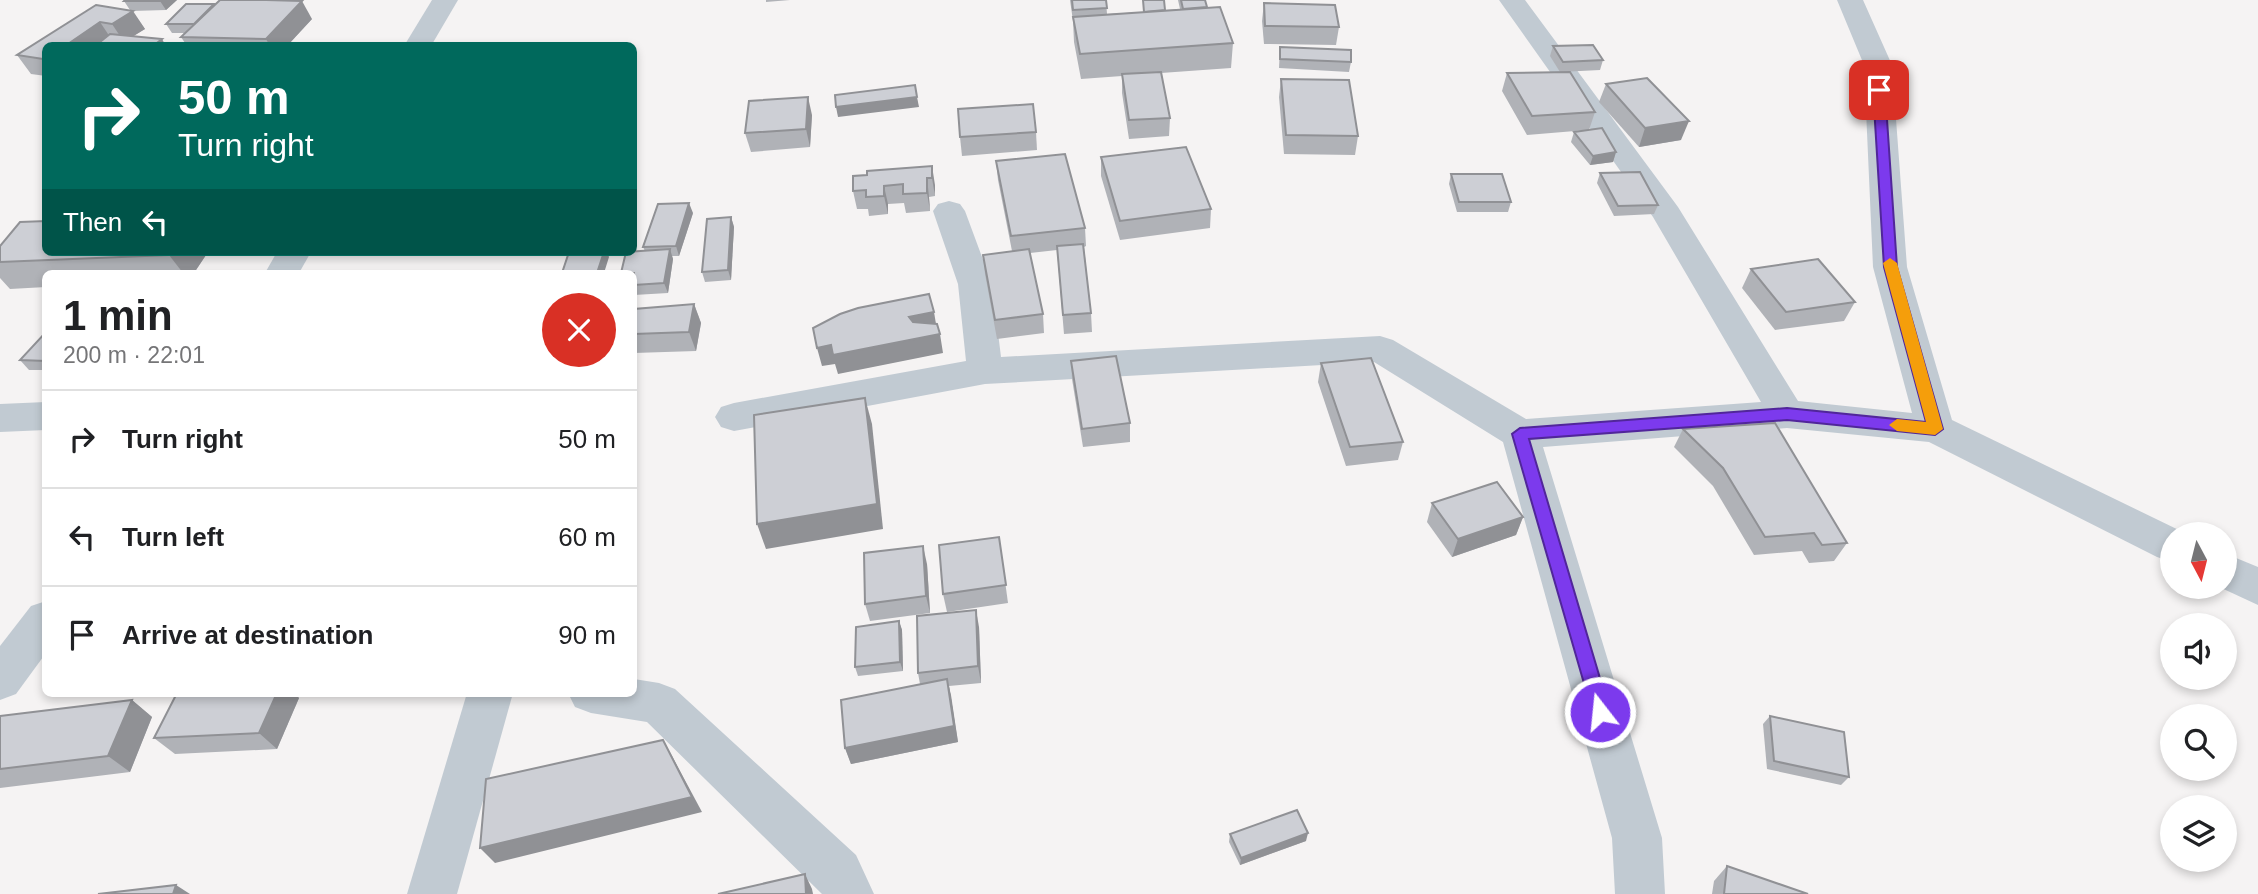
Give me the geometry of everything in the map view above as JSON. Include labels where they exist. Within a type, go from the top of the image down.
[{"type":"street","points":[[419,42],[445,0]]},
{"type":"street","points":[[1512,0],[1667,214],[1787,414]]},
{"type":"street","points":[[1850,0],[1878,65],[1891,267],[1935,429]]},
{"type":"street","points":[[949,212],[975,284],[985,371]]},
{"type":"street","points":[[734,416],[985,371],[1380,349],[1520,434],[1787,414],[1935,429],[2160,538]]},
{"type":"street","points":[[0,418],[42,416]]},
{"type":"street","points":[[1520,434],[1637,838],[1640,894]]},
{"type":"street","points":[[2237,576],[2258,587]]},
{"type":"street","points":[[0,680],[42,624]]},
{"type":"street","points":[[432,894],[489,697]]},
{"type":"street","points":[[618,697],[659,703],[838,872],[849,894]]},
{"type":"building","points":[[125,0],[162,0],[124,1]]},
{"type":"building","points":[[220,0],[302,1],[266,39],[181,37]]},
{"type":"building","points":[[1072,0],[1106,0],[1107,8],[1073,10]]},
{"type":"building","points":[[1143,0],[1164,0],[1165,10],[1144,12]]},
{"type":"building","points":[[1181,0],[1205,0],[1207,7],[1183,9]]},
{"type":"building","points":[[1264,3],[1335,5],[1339,27],[1265,26]]},
{"type":"building","points":[[186,4],[214,4],[194,24],[166,24]]},
{"type":"building","points":[[96,5],[133,11],[112,24],[100,22],[71,42],[42,42],[42,59],[17,55]]},
{"type":"building","points":[[1220,7],[1233,43],[1080,54],[1073,17]]},
{"type":"building","points":[[110,34],[162,39],[158,42],[100,42]]},
{"type":"building","points":[[1593,45],[1603,60],[1563,62],[1553,46]]},
{"type":"building","points":[[1280,47],[1351,50],[1351,62],[1280,59]]},
{"type":"building","points":[[1161,72],[1170,118],[1129,120],[1122,74]]},
{"type":"building","points":[[1570,72],[1595,112],[1532,116],[1507,73]]},
{"type":"building","points":[[1647,78],[1689,121],[1645,128],[1606,84]]},
{"type":"building","points":[[1281,79],[1349,80],[1358,136],[1286,135]]},
{"type":"building","points":[[915,85],[917,97],[836,107],[835,95]]},
{"type":"building","points":[[808,97],[806,129],[745,133],[749,101]]},
{"type":"building","points":[[1033,104],[1036,132],[960,137],[958,109]]},
{"type":"building","points":[[1602,128],[1616,152],[1593,156],[1574,132]]},
{"type":"building","points":[[1186,147],[1211,209],[1120,221],[1101,157]]},
{"type":"building","points":[[1065,154],[1085,228],[1011,236],[996,161]]},
{"type":"building","points":[[932,166],[932,178],[927,178],[927,193],[903,194],[903,184],[884,186],[884,196],[866,197],[866,190],[853,191],[853,176],[867,175],[867,171]]},
{"type":"building","points":[[1640,172],[1658,205],[1618,206],[1600,173]]},
{"type":"building","points":[[1451,174],[1502,174],[1511,202],[1459,202]]},
{"type":"building","points":[[689,203],[676,246],[643,247],[658,204]]},
{"type":"building","points":[[731,217],[728,270],[702,272],[707,219]]},
{"type":"building","points":[[42,221],[42,256],[145,256],[0,262],[0,246],[20,222]]},
{"type":"building","points":[[1083,244],[1091,313],[1063,315],[1057,246]]},
{"type":"building","points":[[670,249],[664,283],[637,285],[637,270],[622,270],[625,256],[637,256],[637,251]]},
{"type":"building","points":[[1029,249],[1043,314],[995,320],[983,255]]},
{"type":"building","points":[[568,256],[603,256],[598,270],[563,270]]},
{"type":"building","points":[[1818,259],[1855,302],[1786,312],[1751,269]]},
{"type":"building","points":[[929,294],[934,312],[909,317],[913,322],[937,324],[940,334],[833,355],[831,345],[817,348],[813,328],[840,314]]},
{"type":"building","points":[[694,304],[689,332],[637,334],[637,309]]},
{"type":"building","points":[[42,336],[42,361],[20,360]]},
{"type":"building","points":[[1116,356],[1130,423],[1082,429],[1071,361]]},
{"type":"building","points":[[1371,358],[1403,442],[1350,447],[1321,363]]},
{"type":"building","points":[[865,398],[877,504],[757,524],[754,415]]},
{"type":"building","points":[[1775,423],[1847,543],[1822,545],[1814,533],[1765,537],[1723,468],[1683,429]]},
{"type":"building","points":[[1497,482],[1523,517],[1458,539],[1432,503]]},
{"type":"building","points":[[999,537],[1006,585],[943,594],[939,545]]},
{"type":"building","points":[[923,546],[926,596],[865,604],[864,553]]},
{"type":"building","points":[[976,610],[978,666],[918,673],[917,616]]},
{"type":"building","points":[[899,621],[900,662],[855,667],[856,627]]},
{"type":"building","points":[[947,679],[954,726],[845,748],[841,700]]},
{"type":"building","points":[[175,697],[275,697],[259,733],[154,738]]},
{"type":"building","points":[[132,700],[108,756],[0,769],[0,716]]},
{"type":"building","points":[[1770,716],[1844,732],[1849,777],[1774,761]]},
{"type":"building","points":[[663,740],[692,797],[480,848],[486,779]]},
{"type":"building","points":[[1297,810],[1308,833],[1241,858],[1230,834]]},
{"type":"building","points":[[1727,866],[1808,894],[1724,894]]},
{"type":"building","points":[[805,874],[806,894],[718,894]]},
{"type":"building","points":[[176,885],[173,894],[98,894]]},
{"type":"slow traffic","points":[[1890,263],[1935,429],[1897,425]]},
{"type":"route","points":[[1600,712],[1520,434],[1787,414],[1935,429],[1891,267],[1879,90]]}]
